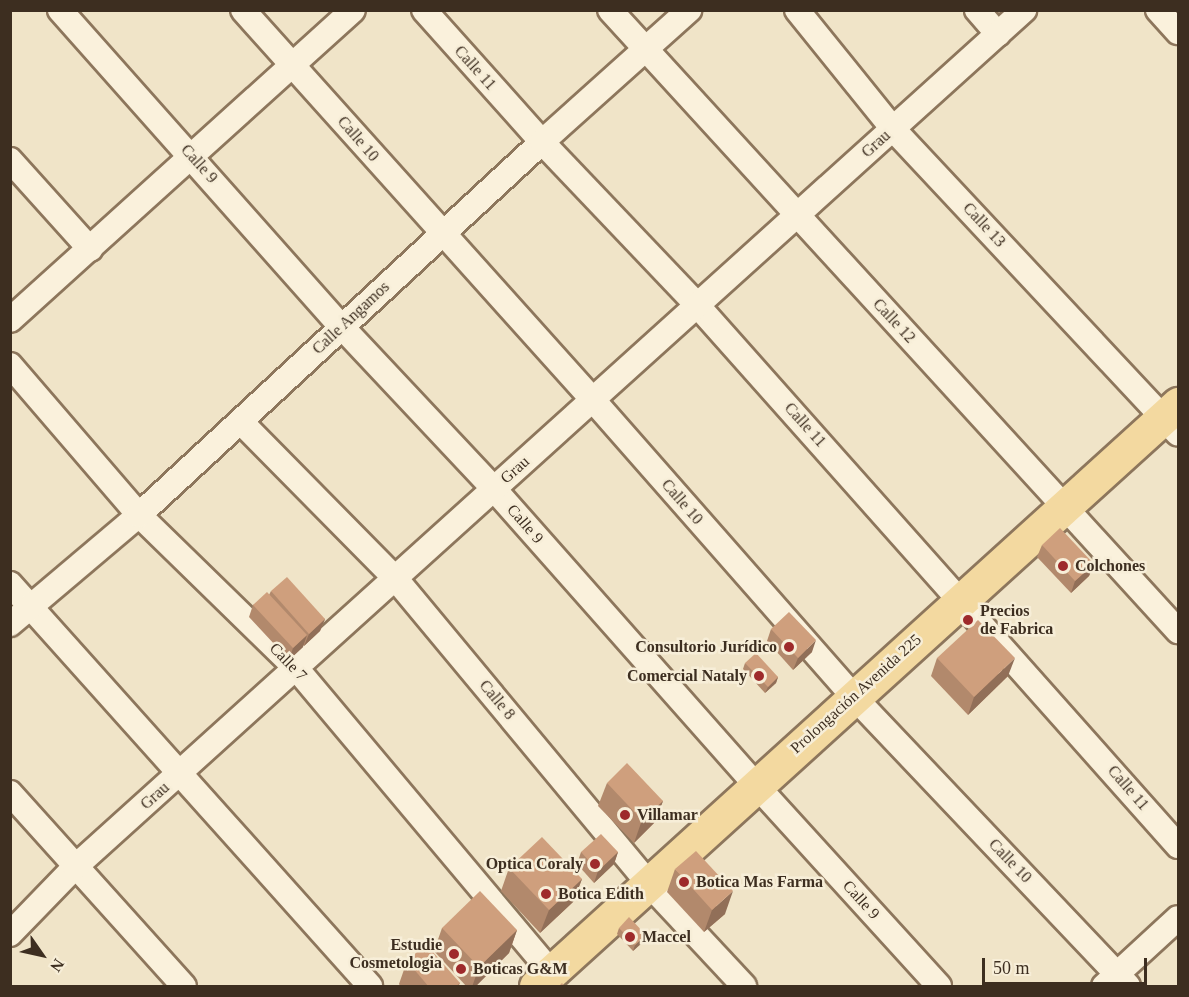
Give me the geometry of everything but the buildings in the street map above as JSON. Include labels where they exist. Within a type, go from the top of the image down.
[{"type":"main road","name":"Prolongación Avenida 225","points":[[544,979],[1065,506],[1174,418]]},
{"type":"street","name":"Calle 9","points":[[60,10],[341,326],[494,489],[756,785],[939,987]]},
{"type":"street","name":"Calle 10","points":[[243,10],[442,235],[593,400],[854,697],[1116,982]]},
{"type":"street","points":[[10,320],[193,158],[353,10]]},
{"type":"street","name":"Calle 11","points":[[424,10],[542,141],[698,305],[1179,846]]},
{"type":"street","name":"Calle 12","points":[[610,10],[796,216],[1179,631]]},
{"type":"street","name":"Calle Angamos","points":[[10,624],[139,515],[542,141],[689,10]]},
{"type":"street","name":"Calle 13","points":[[797,10],[893,129],[1174,418]]},
{"type":"street","points":[[977,10],[998,34]]},
{"type":"street","name":"Grau","points":[[10,934],[75,867],[1024,10]]},
{"type":"street","points":[[1158,10],[1179,32]]},
{"type":"street","points":[[10,160],[90,249]]},
{"type":"street","name":"Calle 7","points":[[10,365],[139,515],[296,668],[544,979]]},
{"type":"street","name":"Calle 8","points":[[241,422],[395,578],[648,883],[744,987]]},
{"type":"street","points":[[10,584],[370,987]]},
{"type":"street","points":[[10,793],[184,987]]},
{"type":"street","points":[[1116,982],[1179,918]]},
{"type":"place","name":"Colchones","points":[[1063,566]]},
{"type":"place","name":"Precios de Fabrica","points":[[968,620]]},
{"type":"place","name":"Consultorio Jurídico","points":[[789,647]]},
{"type":"place","name":"Comercial Nataly","points":[[759,676]]},
{"type":"place","name":"Villamar","points":[[625,815]]},
{"type":"place","name":"Optica Coraly","points":[[595,864]]},
{"type":"place","name":"Botica Mas Farma","points":[[684,882]]},
{"type":"place","name":"Botica Edith","points":[[546,894]]},
{"type":"place","name":"Maccel","points":[[630,937]]},
{"type":"place","name":"Estudie Cosmetologia","points":[[454,954]]},
{"type":"place","name":"Boticas G&M","points":[[461,969]]}]
